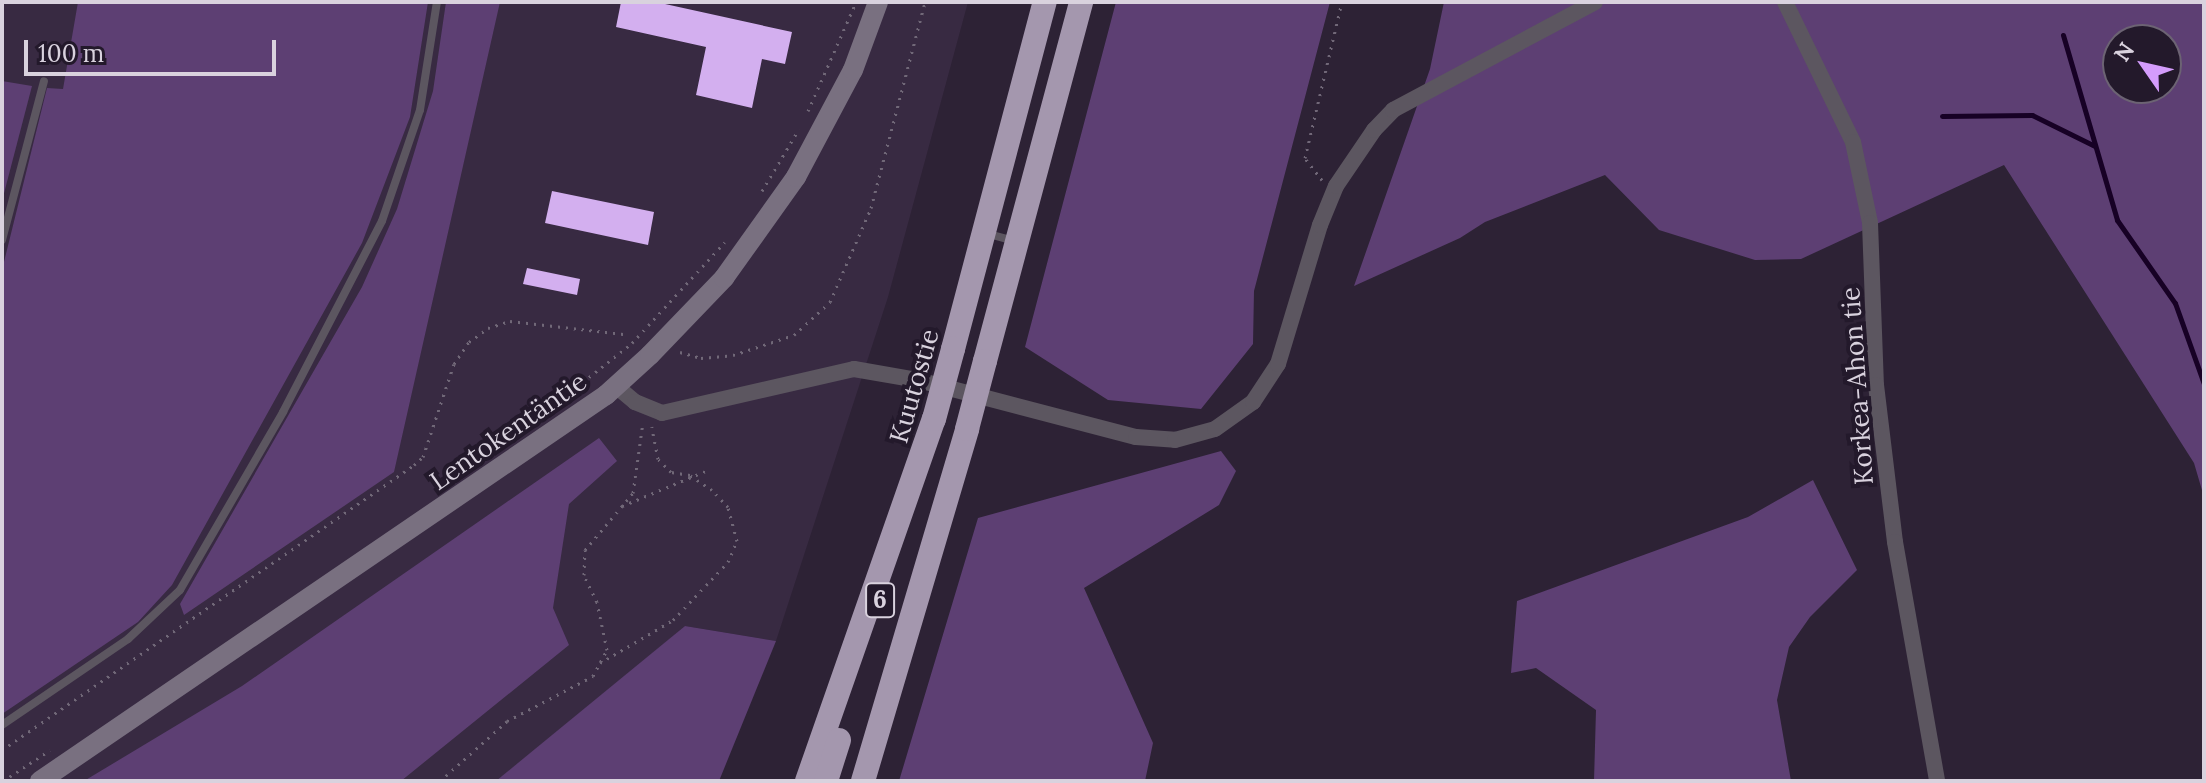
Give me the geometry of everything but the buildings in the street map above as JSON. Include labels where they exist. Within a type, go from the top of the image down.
[{"type":"highway","name":"Kuutostie","points":[[826,781],[934,419],[1045,2]]},
{"type":"highway","name":"6","points":[[863,781],[967,429],[1081,2]]},
{"type":"highway","points":[[807,781],[934,419]]},
{"type":"street","name":"Lentokentäntie","points":[[40,781],[616,386],[685,322],[760,231],[831,115],[878,2]]},
{"type":"street","points":[[616,386],[647,408],[662,413],[691,409],[777,384],[854,369],[918,380],[1136,437],[1175,440],[1215,429],[1253,402],[1278,364],[1320,225],[1336,186],[1374,130],[1393,110],[1595,2]]},
{"type":"street","name":"Korkea-Ahon tie","points":[[1785,2],[1853,142],[1870,223],[1876,385],[1891,511],[1937,781]]},
{"type":"lane","points":[[2,725],[128,639],[180,590],[320,345],[382,221],[420,110],[437,2]]},
{"type":"lane","points":[[2,240],[44,81]]},
{"type":"lane","points":[[984,232],[1017,241]]},
{"type":"path","points":[[755,203],[804,121],[856,2]]},
{"type":"path","points":[[680,352],[701,358],[733,355],[794,335],[830,302],[871,208],[925,2]]},
{"type":"path","points":[[1323,182],[1305,158],[1342,2]]},
{"type":"path","points":[[580,388],[632,343],[727,240]]},
{"type":"path","points":[[2,750],[414,465],[423,457],[454,364],[469,342],[488,328],[524,321],[623,334]]},
{"type":"path","points":[[600,663],[673,620],[733,554],[737,530],[728,507],[690,475],[671,472],[658,459],[647,408]]},
{"type":"path","points":[[440,781],[507,721],[572,691],[593,676],[607,650],[597,602],[584,575],[585,550],[633,493],[647,408]]},
{"type":"path","points":[[619,508],[690,475],[708,470]]},
{"type":"shaded area","points":[[2,2],[968,2],[888,297],[776,641],[685,626],[502,781],[2,781]]},
{"type":"shaded area","points":[[78,2],[428,2],[410,117],[362,243],[172,585],[138,622],[2,714],[2,270],[47,88],[63,89]]},
{"type":"shaded area","points":[[446,2],[500,2],[394,472],[184,615],[180,604],[362,287],[397,209],[433,91]]},
{"type":"shaded area","points":[[1116,2],[1330,2],[1254,291],[1253,344],[1201,409],[1108,400],[1025,347]]},
{"type":"shaded area","points":[[1444,2],[2204,2],[2204,497],[2194,463],[2004,165],[1801,259],[1755,260],[1659,230],[1605,175],[1485,222],[1460,238],[1354,286],[1430,69]]},
{"type":"shaded area","points":[[2,81],[32,86],[2,201]]},
{"type":"shaded area","points":[[599,438],[617,461],[569,504],[553,608],[569,645],[401,781],[84,781],[242,686]]},
{"type":"shaded area","points":[[1221,451],[1236,471],[1219,505],[1084,588],[1153,743],[1145,781],[899,781],[978,518]]},
{"type":"shaded area","points":[[1813,480],[1857,570],[1810,617],[1789,647],[1777,700],[1791,781],[1594,781],[1596,710],[1536,668],[1511,673],[1517,601],[1748,517]]},
{"type":"shaded area","points":[[685,626],[776,641],[719,781],[496,781]]},
{"type":"waterway","points":[[2063,35],[2117,220],[2175,303],[2204,384]]},
{"type":"waterway","points":[[1942,116],[2032,115],[2095,146]]}]
